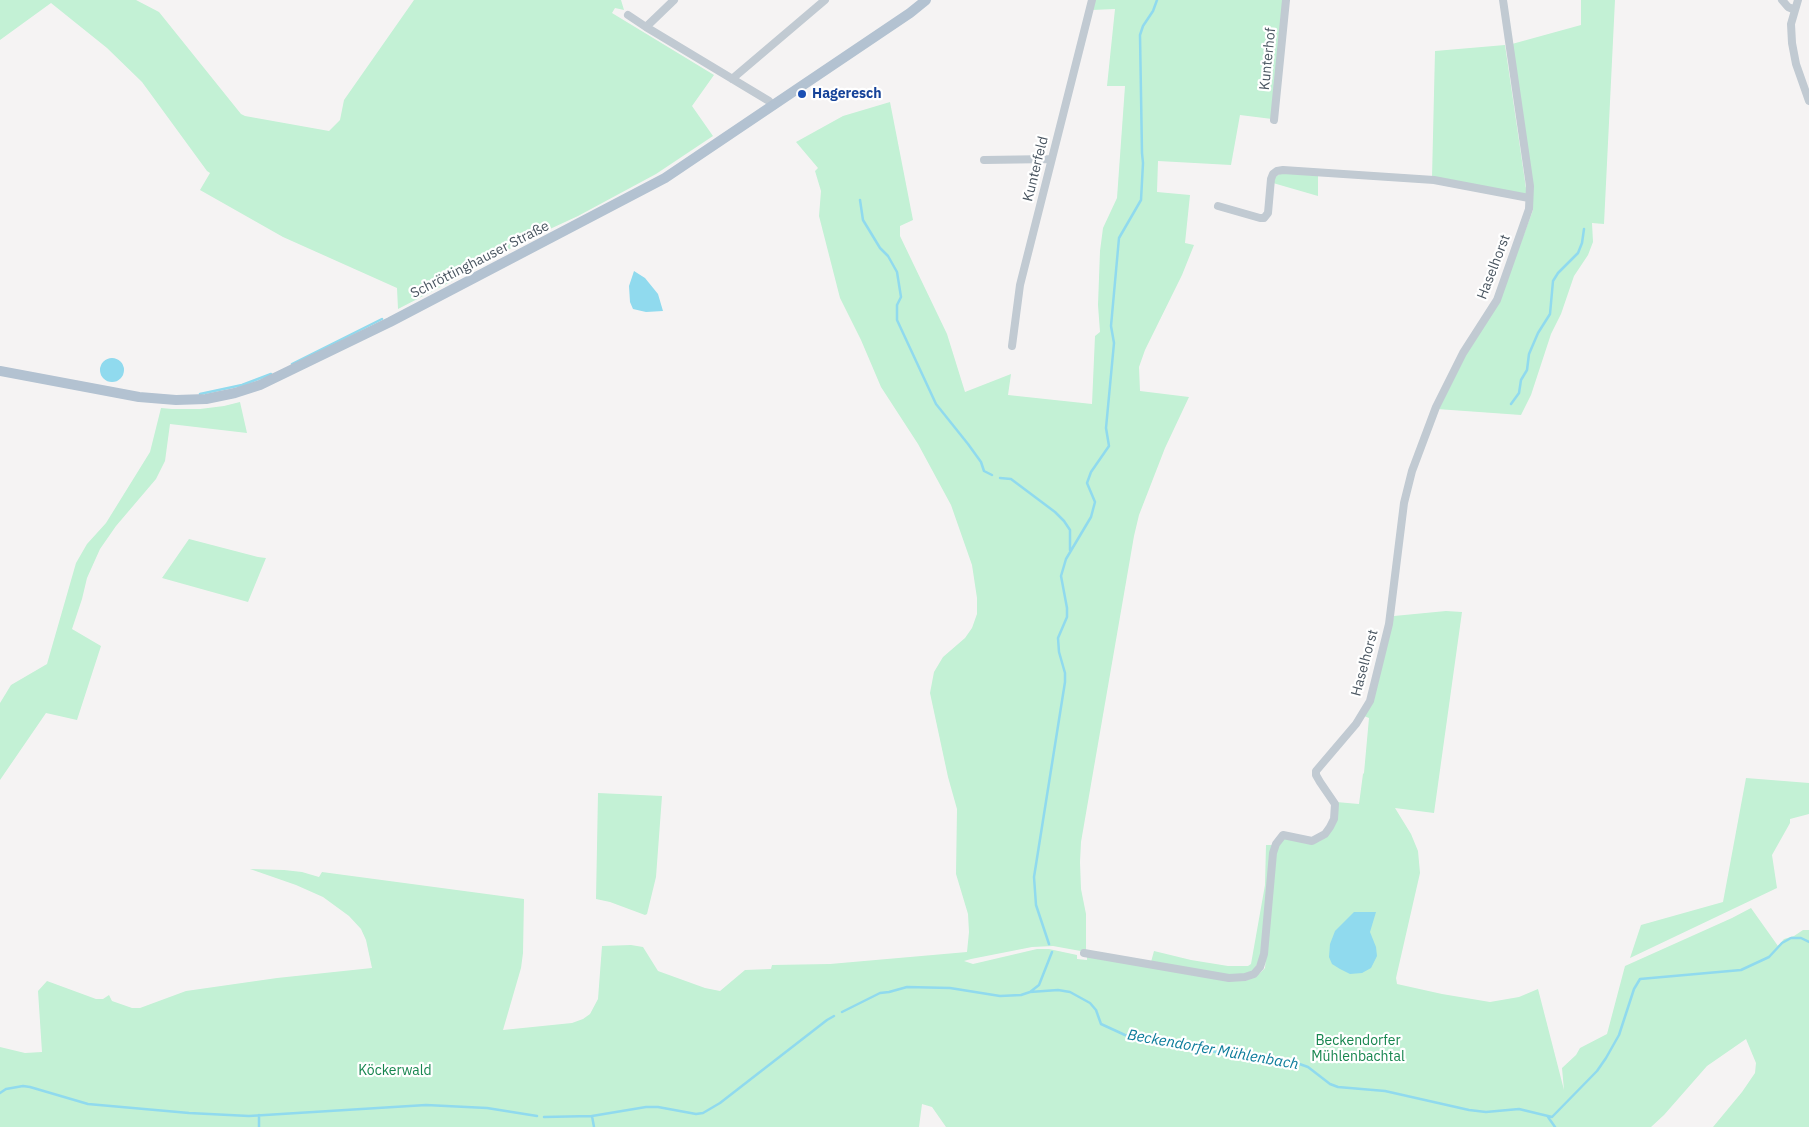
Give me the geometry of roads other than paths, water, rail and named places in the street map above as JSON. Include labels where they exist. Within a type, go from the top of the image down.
[{"type":"main road","name":"Schröttinghauser Straße","points":[[0,371],[139,397],[176,400],[206,399],[260,386],[390,322],[665,178],[774,106],[910,13],[926,0]]},
{"type":"street","points":[[646,27],[674,0]]},
{"type":"street","points":[[732,79],[825,0]]},
{"type":"street","name":"Kunterfeld","points":[[1012,346],[1020,285],[1092,0]]},
{"type":"street","name":"Kunterhof","points":[[1274,120],[1286,0]]},
{"type":"street","name":"Haselhorst","points":[[1084,953],[1229,978],[1250,976],[1260,968],[1264,954],[1273,853],[1276,844],[1283,835],[1307,841],[1318,839],[1325,834],[1334,819],[1335,804],[1316,775],[1316,770],[1356,724],[1370,701],[1389,624],[1404,503],[1412,471],[1436,406],[1447,383],[1463,353],[1497,300],[1529,209],[1530,186],[1503,0]]},
{"type":"street","points":[[1782,0],[1788,7],[1795,10]]},
{"type":"street","points":[[1798,0],[1791,24],[1792,43],[1796,64],[1809,100]]},
{"type":"street","points":[[628,15],[769,101],[774,106]]},
{"type":"street","points":[[984,160],[1051,159]]},
{"type":"street","points":[[1218,206],[1264,218],[1268,213],[1271,179],[1277,171],[1283,170],[1434,180],[1529,198]]},
{"type":"water","points":[[634,271],[645,278],[658,294],[663,311],[646,312],[633,309],[630,302],[629,286]]},
{"type":"water","points":[[112,358],[121,361],[124,370],[121,379],[112,382],[103,379],[100,370],[103,361]]},
{"type":"water","points":[[1354,912],[1376,912],[1370,932],[1376,947],[1377,956],[1371,968],[1362,973],[1350,974],[1332,964],[1329,957],[1330,944],[1335,931]]},
{"type":"waterway","points":[[1049,944],[1036,905],[1034,877],[1065,682],[1058,638],[1067,617],[1061,576],[1066,559],[1091,517],[1095,502],[1087,483],[1091,472],[1109,446],[1106,428],[1114,343],[1111,326],[1119,238],[1141,200],[1143,163],[1140,35],[1157,0]]},
{"type":"waterway","points":[[860,200],[863,220],[897,272],[901,297],[897,305],[897,320],[936,404],[981,462],[984,471],[992,475]]},
{"type":"waterway","points":[[1511,404],[1519,393],[1521,380],[1527,370],[1529,354],[1538,333],[1550,314],[1553,281],[1558,273],[1578,253],[1584,229]]},
{"type":"waterway","points":[[292,364],[382,319]]},
{"type":"waterway","points":[[200,394],[242,385],[271,374]]},
{"type":"waterway","points":[[1000,478],[1011,479],[1064,521],[1070,530],[1070,550]]},
{"type":"waterway","name":"Beckendorfer Mühlenbach","points":[[842,1012],[880,993],[907,987],[950,988],[1000,996],[1058,990],[1070,992],[1090,1003],[1096,1010],[1101,1024],[1125,1035],[1249,1058],[1291,1061],[1308,1067],[1330,1084],[1338,1087],[1385,1091],[1469,1110],[1486,1112],[1519,1109],[1552,1117],[1597,1071],[1606,1058],[1619,1035],[1634,989],[1640,979],[1741,970],[1769,957],[1782,943],[1791,938],[1801,938],[1809,942]]},
{"type":"waterway","points":[[1030,992],[1039,985],[1052,952]]},
{"type":"waterway","name":"Beckendorfer Mühlenbach","points":[[544,1117],[592,1116],[646,1107],[658,1107],[696,1114],[703,1113],[720,1103],[834,1016]]},
{"type":"waterway","name":"Beckendorfer Mühlenbach","points":[[0,1093],[6,1089],[23,1086],[88,1104],[249,1116],[426,1105],[487,1108],[537,1116]]},
{"type":"waterway","points":[[259,1115],[259,1127]]},
{"type":"waterway","points":[[592,1116],[594,1127]]},
{"type":"waterway","points":[[1548,1117],[1555,1127]]},
{"type":"place","name":"Hageresch","points":[[802,94]]},
{"type":"park label","name":"Beckendorfer Mühlenbachtal","points":[[1358,1050]]},
{"type":"park label","name":"Köckerwald","points":[[395,1071]]}]
